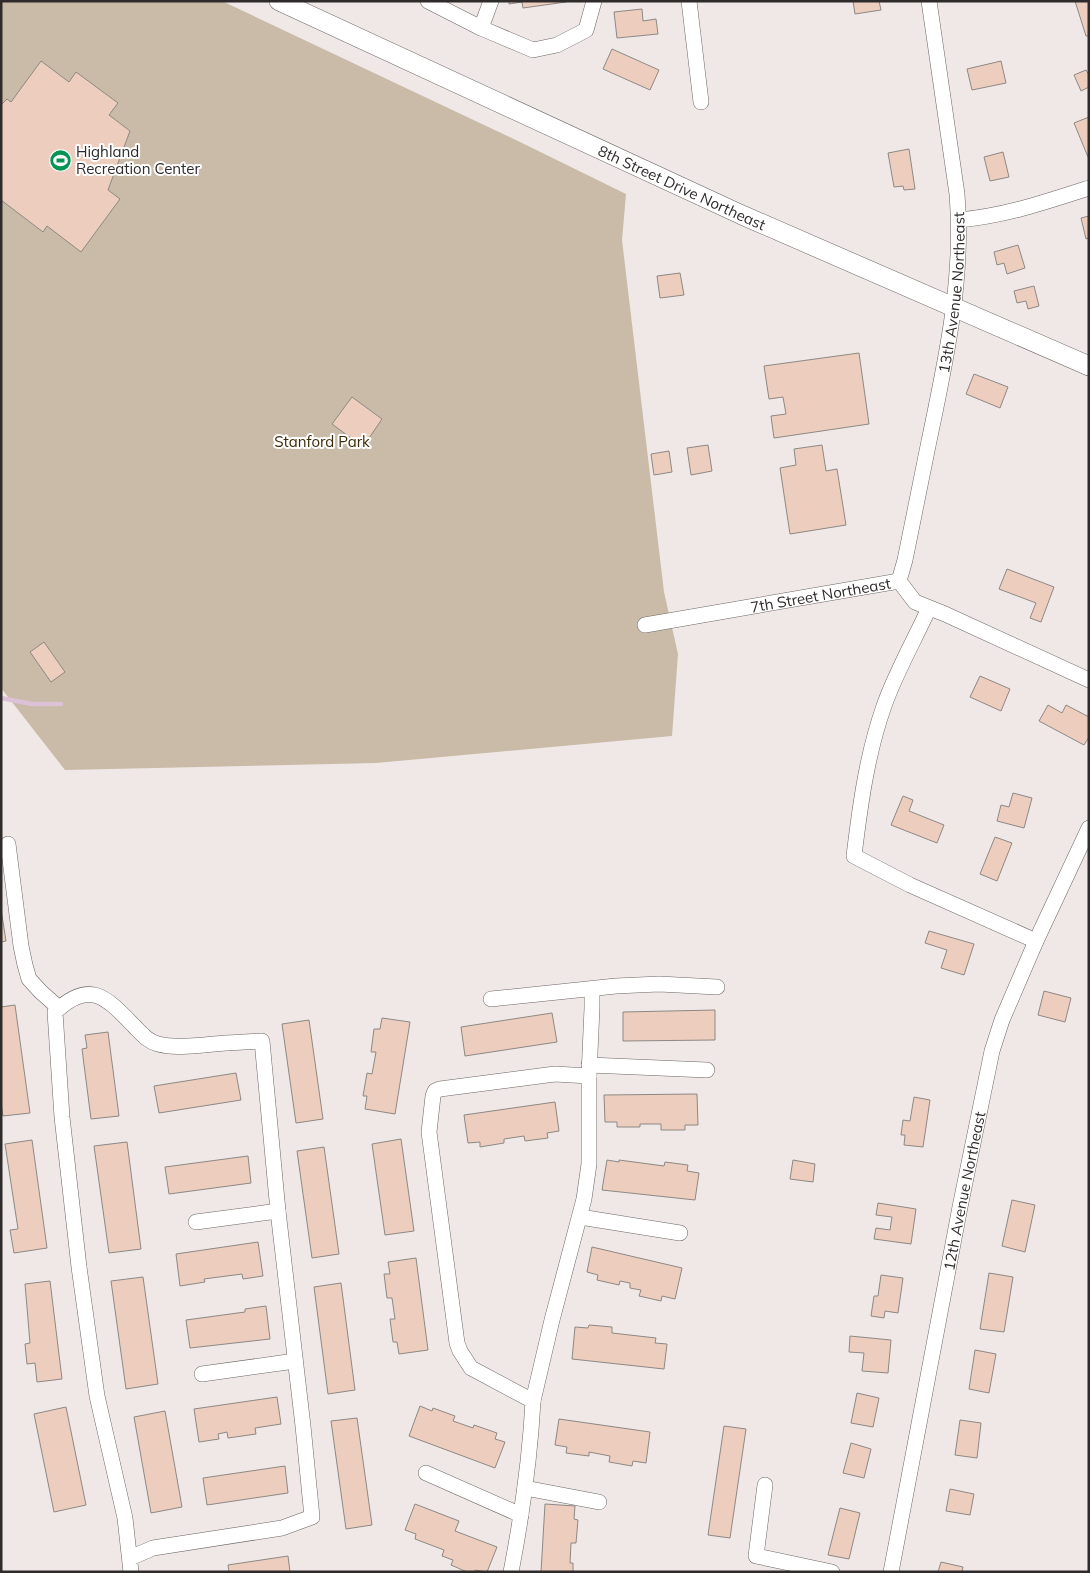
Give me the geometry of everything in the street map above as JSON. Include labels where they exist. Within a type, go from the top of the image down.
[{"type":"main road","name":"8th Street Drive Northeast","points":[[279,1],[733,211],[1089,366]]},
{"type":"street","points":[[428,1],[481,28],[533,50],[557,45],[586,30],[594,1]]},
{"type":"street","points":[[481,28],[491,1]]},
{"type":"street","points":[[689,1],[701,102]]},
{"type":"street","name":"13th Avenue Northeast","points":[[899,581],[905,560],[955,308],[959,220],[954,175],[932,34],[929,1]]},
{"type":"street","points":[[959,220],[985,218],[1017,211],[1089,188]]},
{"type":"street","name":"7th Street Northeast","points":[[645,625],[899,581],[915,602],[1089,680]]},
{"type":"street","points":[[929,608],[885,704],[875,735],[860,807],[854,856],[910,885],[1036,941]]},
{"type":"street","name":"12th Avenue Northeast","points":[[891,1572],[960,1206],[992,1051],[1002,1020],[1036,941],[1089,828]]},
{"type":"street","points":[[8,844],[24,965],[30,978],[41,992],[59,1008]]},
{"type":"street","points":[[491,999],[592,988],[659,984],[717,987]]},
{"type":"street","points":[[511,1572],[531,1445],[534,1401],[552,1320],[580,1217],[589,1164],[589,1070],[592,988]]},
{"type":"street","points":[[89,994],[96,995],[115,1006],[148,1040],[170,1046],[262,1041],[278,1211],[312,1517],[282,1528],[153,1548],[131,1565],[124,1518],[97,1396],[78,1267],[54,1012],[59,1008],[66,1001],[74,998],[89,994]]},
{"type":"street","points":[[534,1401],[471,1368],[457,1343],[429,1132],[435,1091],[459,1086],[589,1070],[707,1070]]},
{"type":"street","points":[[196,1222],[278,1211]]},
{"type":"street","points":[[580,1217],[680,1234]]},
{"type":"street","points":[[202,1374],[295,1361]]},
{"type":"street","points":[[426,1474],[521,1515]]},
{"type":"street","points":[[765,1485],[756,1556],[832,1572]]},
{"type":"street","points":[[524,1488],[599,1502]]},
{"type":"green space","name":"Stanford Park","points":[[1,1],[222,1],[626,194],[622,240],[664,592],[678,654],[672,736],[376,763],[65,770],[1,688]]},
{"type":"building","points":[[509,1],[566,2],[523,8],[522,2],[509,4]]},
{"type":"building","points":[[853,1],[879,1],[881,10],[855,14]]},
{"type":"building","points":[[1075,1],[1089,1],[1089,36],[1086,36]]},
{"type":"building","points":[[642,9],[643,21],[656,19],[658,34],[617,38],[614,12]]},
{"type":"building","points":[[612,49],[659,70],[650,90],[603,69]]},
{"type":"building","name":"Highland Recreation Center","points":[[41,61],[69,82],[76,72],[118,103],[109,115],[130,131],[108,190],[120,199],[81,252],[47,226],[43,232],[1,200],[1,105],[7,99],[11,102]]},
{"type":"building","points":[[1001,61],[1006,83],[972,90],[967,69]]},
{"type":"building","points":[[1086,70],[1089,75],[1089,87],[1081,91],[1074,75]]},
{"type":"building","points":[[1089,117],[1089,157],[1088,157],[1074,123]]},
{"type":"building","points":[[909,149],[915,189],[904,190],[903,186],[894,187],[888,153]]},
{"type":"building","points":[[1003,152],[1009,177],[990,181],[984,157]]},
{"type":"building","points":[[1089,216],[1089,238],[1086,239],[1081,218]]},
{"type":"building","points":[[1018,245],[1025,268],[1007,274],[1004,263],[997,265],[994,252]]},
{"type":"building","points":[[680,273],[684,295],[660,298],[657,276]]},
{"type":"building","points":[[1034,286],[1039,306],[1028,309],[1026,301],[1017,303],[1014,291]]},
{"type":"building","points":[[859,353],[869,424],[774,438],[771,416],[786,414],[783,397],[769,399],[764,366]]},
{"type":"building","points":[[974,374],[1008,387],[1000,408],[966,394]]},
{"type":"building","points":[[352,397],[382,419],[363,447],[332,424]]},
{"type":"building","points":[[708,445],[712,471],[691,475],[687,448]]},
{"type":"building","points":[[822,445],[826,471],[837,469],[846,525],[790,534],[780,468],[796,465],[794,449]]},
{"type":"building","points":[[669,451],[672,472],[654,475],[651,454]]},
{"type":"building","points":[[1007,569],[1054,587],[1041,622],[1030,618],[1036,603],[999,589]]},
{"type":"building","points":[[44,642],[65,672],[51,682],[30,652]]},
{"type":"building","points":[[980,676],[1010,689],[1001,711],[970,697]]},
{"type":"building","points":[[1048,705],[1062,713],[1066,705],[1089,717],[1089,737],[1084,745],[1039,721]]},
{"type":"building","points":[[1013,793],[1032,798],[1024,828],[997,821],[1001,805],[1009,807]]},
{"type":"building","points":[[903,796],[913,800],[909,811],[944,825],[937,843],[891,825]]},
{"type":"building","points":[[995,837],[1012,843],[997,881],[980,874]]},
{"type":"building","points":[[1,909],[6,941],[1,942]]},
{"type":"building","points":[[929,931],[974,944],[964,975],[941,968],[947,950],[925,943]]},
{"type":"building","points":[[1044,991],[1071,998],[1065,1022],[1038,1015]]},
{"type":"building","points":[[15,1005],[30,1113],[3,1116],[1,1104],[1,1007]]},
{"type":"building","points":[[715,1010],[715,1040],[623,1041],[623,1012]]},
{"type":"building","points":[[552,1013],[557,1042],[465,1056],[461,1027]]},
{"type":"building","points":[[382,1018],[410,1022],[395,1114],[365,1109],[367,1096],[363,1096],[367,1073],[372,1074],[376,1052],[371,1052],[374,1029],[380,1029]]},
{"type":"building","points":[[309,1020],[323,1119],[296,1123],[282,1024]]},
{"type":"building","points":[[108,1032],[119,1116],[91,1119],[82,1049],[87,1048],[85,1035]]},
{"type":"building","points":[[236,1073],[241,1100],[159,1113],[154,1086]]},
{"type":"building","points":[[697,1094],[698,1125],[685,1125],[685,1130],[661,1130],[661,1124],[640,1124],[640,1127],[617,1127],[617,1122],[605,1122],[604,1095]]},
{"type":"building","points":[[914,1097],[930,1100],[923,1147],[904,1145],[905,1135],[901,1135],[903,1120],[910,1121]]},
{"type":"building","points":[[555,1102],[559,1131],[547,1133],[548,1138],[525,1141],[524,1136],[504,1139],[504,1143],[480,1147],[480,1142],[468,1143],[464,1115]]},
{"type":"building","points":[[401,1139],[414,1231],[385,1235],[372,1144]]},
{"type":"building","points":[[32,1140],[47,1248],[14,1253],[10,1230],[18,1229],[5,1144]]},
{"type":"building","points":[[127,1142],[141,1249],[109,1253],[94,1146]]},
{"type":"building","points":[[324,1147],[339,1254],[312,1258],[297,1151]]},
{"type":"building","points":[[248,1156],[251,1183],[169,1194],[165,1167]]},
{"type":"building","points":[[607,1160],[664,1166],[665,1162],[688,1165],[687,1171],[699,1173],[695,1200],[602,1190]]},
{"type":"building","points":[[793,1160],[815,1164],[813,1182],[790,1179]]},
{"type":"building","points":[[1012,1200],[1035,1205],[1025,1252],[1002,1246]]},
{"type":"building","points":[[878,1203],[916,1209],[911,1244],[874,1239],[876,1228],[890,1230],[892,1217],[876,1215]]},
{"type":"building","points":[[258,1242],[263,1276],[243,1279],[242,1274],[204,1279],[205,1282],[180,1286],[176,1254]]},
{"type":"building","points":[[592,1247],[682,1268],[675,1299],[662,1296],[661,1301],[639,1296],[641,1290],[630,1288],[630,1283],[620,1281],[619,1285],[597,1280],[598,1275],[587,1272]]},
{"type":"building","points":[[416,1258],[428,1350],[399,1354],[397,1342],[393,1342],[390,1319],[395,1319],[392,1298],[387,1298],[384,1274],[390,1274],[388,1262]]},
{"type":"building","points":[[989,1273],[1013,1277],[1004,1332],[980,1329]]},
{"type":"building","points":[[881,1275],[903,1278],[898,1313],[885,1311],[884,1318],[871,1316],[874,1296],[878,1296]]},
{"type":"building","points":[[143,1277],[158,1384],[126,1389],[111,1281]]},
{"type":"building","points":[[50,1281],[62,1379],[37,1382],[35,1363],[27,1364],[25,1344],[30,1343],[25,1284]]},
{"type":"building","points":[[341,1283],[355,1390],[328,1394],[314,1287]]},
{"type":"building","points":[[266,1306],[270,1339],[190,1348],[186,1320],[245,1312],[245,1309]]},
{"type":"building","points":[[589,1325],[612,1327],[612,1333],[656,1338],[655,1343],[667,1344],[664,1369],[572,1359],[575,1327],[588,1328]]},
{"type":"building","points":[[850,1336],[891,1340],[888,1373],[862,1371],[864,1353],[849,1352]]},
{"type":"building","points":[[975,1350],[996,1354],[989,1393],[969,1389]]},
{"type":"building","points":[[857,1393],[879,1398],[873,1427],[851,1423]]},
{"type":"building","points":[[277,1397],[281,1424],[255,1428],[256,1434],[228,1438],[227,1432],[218,1434],[219,1439],[199,1442],[194,1409]]},
{"type":"building","points":[[420,1406],[432,1411],[433,1408],[455,1416],[453,1421],[473,1428],[474,1425],[497,1433],[495,1439],[505,1442],[495,1468],[409,1436]]},
{"type":"building","points":[[66,1407],[86,1505],[54,1512],[34,1414]]},
{"type":"building","points":[[165,1411],[182,1507],[151,1513],[134,1417]]},
{"type":"building","points":[[357,1418],[372,1525],[346,1529],[331,1421]]},
{"type":"building","points":[[559,1419],[650,1432],[646,1463],[633,1461],[632,1466],[609,1462],[610,1456],[589,1452],[589,1456],[566,1453],[567,1447],[555,1445]]},
{"type":"building","points":[[960,1420],[981,1423],[977,1458],[955,1455]]},
{"type":"building","points":[[724,1426],[746,1429],[730,1538],[708,1535]]},
{"type":"building","points":[[851,1443],[871,1449],[864,1478],[843,1473]]},
{"type":"building","points":[[285,1466],[288,1493],[207,1505],[203,1478]]},
{"type":"building","points":[[950,1489],[974,1494],[970,1515],[946,1511]]},
{"type":"building","points":[[415,1504],[459,1521],[455,1531],[497,1547],[487,1572],[475,1570],[474,1572],[467,1572],[451,1565],[453,1560],[442,1556],[444,1550],[415,1539],[416,1534],[405,1530]]},
{"type":"building","points":[[545,1504],[575,1506],[574,1519],[578,1520],[576,1543],[571,1543],[570,1563],[573,1563],[573,1572],[541,1572]]},
{"type":"building","points":[[840,1508],[860,1513],[849,1559],[828,1555]]},
{"type":"building","points":[[288,1556],[290,1572],[229,1572],[228,1565]]},
{"type":"building","points":[[941,1562],[963,1567],[962,1572],[938,1572]]},
{"type":"waterway","points":[[1,698],[32,704],[61,704]]},
{"type":"place","name":"Highland Recreation Center","points":[[60,160]]}]
